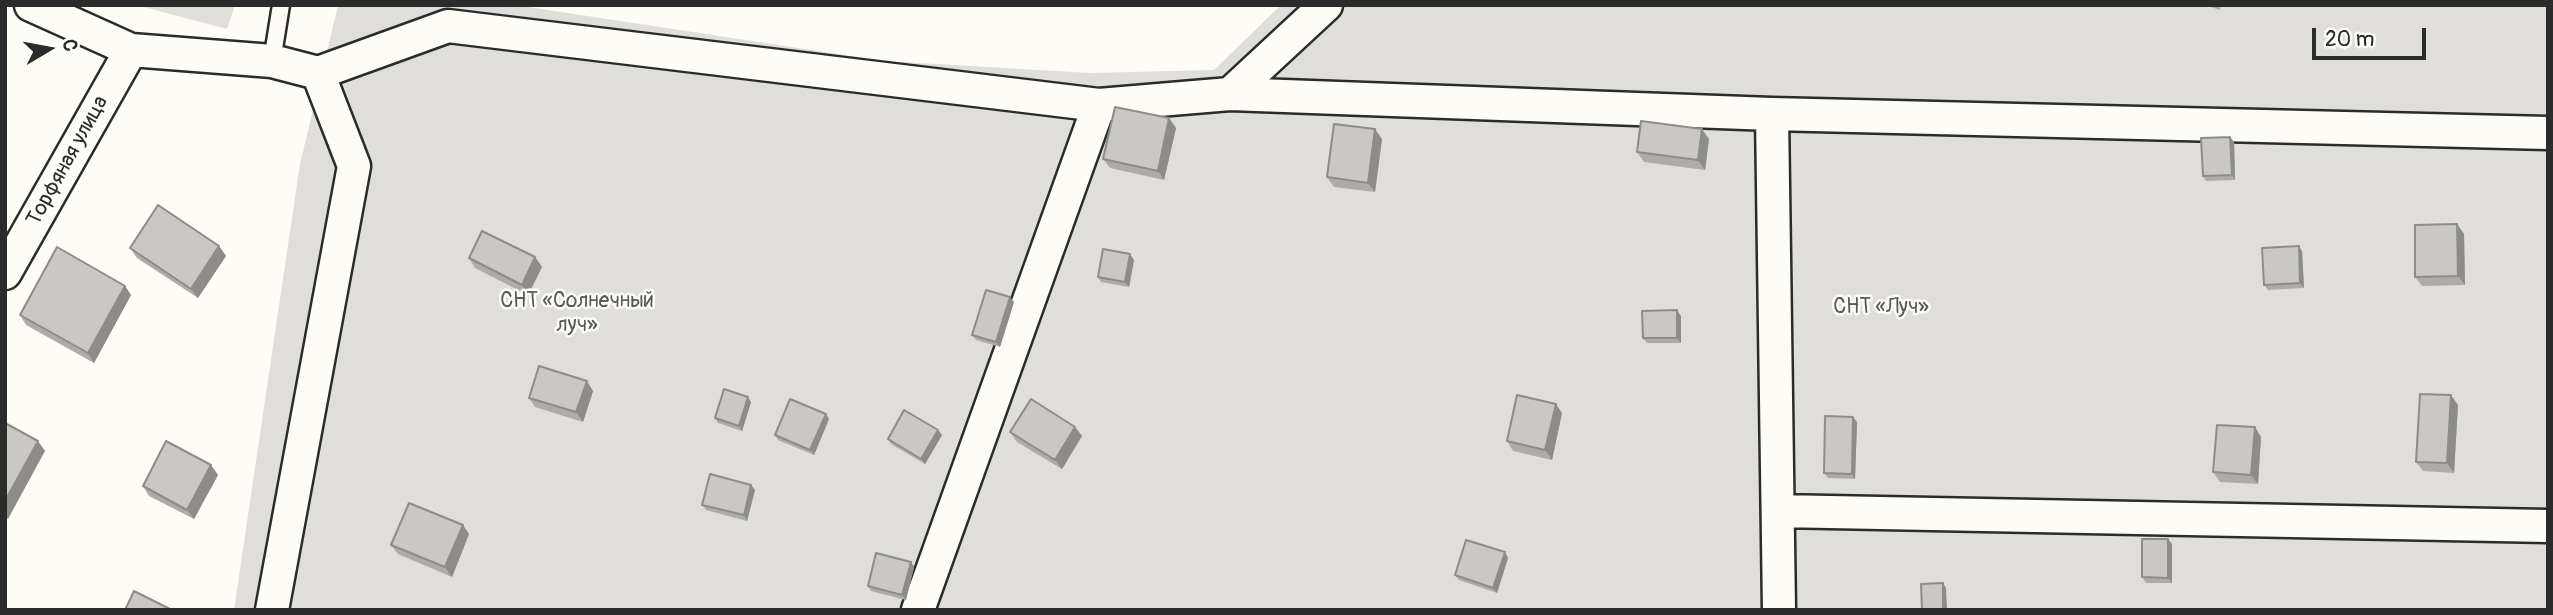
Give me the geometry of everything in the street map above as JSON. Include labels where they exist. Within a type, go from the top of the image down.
[{"type":"street","points":[[32,5],[131,50],[272,61],[318,73],[448,26],[1099,105],[1230,94],[1772,114],[2548,133]]},
{"type":"street","points":[[1230,94],[1325,5]]},
{"type":"street","name":"Торфяная улица","points":[[5,273],[131,50]]},
{"type":"street","points":[[272,610],[354,166],[318,73]]},
{"type":"street","points":[[918,610],[1099,105]]},
{"type":"street","points":[[1772,114],[1779,610]]},
{"type":"street","points":[[1778,511],[2548,526]]},
{"type":"lane","points":[[272,61],[281,5]]},
{"type":"green space","points":[[136,5],[235,5],[227,29]]},
{"type":"green space","points":[[338,5],[515,5],[884,61],[1090,73],[1214,70],[1281,5],[2548,5],[2548,610],[234,610],[300,164]]},
{"type":"building","points":[[1115,107],[1169,118],[1158,171],[1103,159]]},
{"type":"building","points":[[1641,121],[1702,129],[1698,160],[1637,152]]},
{"type":"building","points":[[1334,124],[1375,129],[1368,183],[1327,177]]},
{"type":"building","points":[[2230,137],[2232,175],[2203,176],[2201,138]]},
{"type":"building","points":[[158,205],[219,246],[191,289],[130,248]]},
{"type":"building","points":[[2457,224],[2458,276],[2415,277],[2415,225]]},
{"type":"building","points":[[482,231],[535,257],[522,285],[469,258]]},
{"type":"building","points":[[2299,246],[2300,283],[2264,285],[2262,248]]},
{"type":"building","points":[[57,247],[125,286],[88,353],[20,315]]},
{"type":"building","points":[[1103,249],[1130,254],[1125,282],[1098,277]]},
{"type":"building","points":[[986,290],[1010,297],[996,342],[972,335]]},
{"type":"building","points":[[1677,310],[1677,338],[1643,338],[1642,311]]},
{"type":"building","points":[[539,366],[587,381],[576,412],[529,398]]},
{"type":"building","points":[[724,389],[748,397],[739,426],[715,418]]},
{"type":"building","points":[[2420,394],[2451,395],[2447,463],[2416,462]]},
{"type":"building","points":[[1517,395],[1556,404],[1545,450],[1507,441]]},
{"type":"building","points":[[790,399],[826,414],[810,450],[775,435]]},
{"type":"building","points":[[1031,399],[1075,427],[1055,460],[1010,432]]},
{"type":"building","points":[[904,410],[938,430],[921,459],[888,439]]},
{"type":"building","points":[[1825,416],[1853,417],[1852,474],[1824,473]]},
{"type":"building","points":[[5,423],[38,441],[5,501]]},
{"type":"building","points":[[2217,425],[2255,427],[2251,475],[2213,472]]},
{"type":"building","points":[[166,441],[211,465],[187,510],[143,486]]},
{"type":"building","points":[[710,474],[751,485],[744,515],[702,505]]},
{"type":"building","points":[[409,503],[463,525],[445,567],[391,545]]},
{"type":"building","points":[[2142,539],[2168,539],[2168,578],[2142,577]]},
{"type":"building","points":[[1466,540],[1505,552],[1493,588],[1455,575]]},
{"type":"building","points":[[876,553],[911,562],[902,595],[868,586]]},
{"type":"building","points":[[1943,583],[1943,610],[1922,610],[1921,584]]},
{"type":"building","points":[[134,591],[172,610],[125,610]]},
{"type":"park label","name":"СНТ «Луч»","points":[[1881,308]]},
{"type":"park label","name":"СНТ «Солнечный луч»","points":[[577,314]]}]
